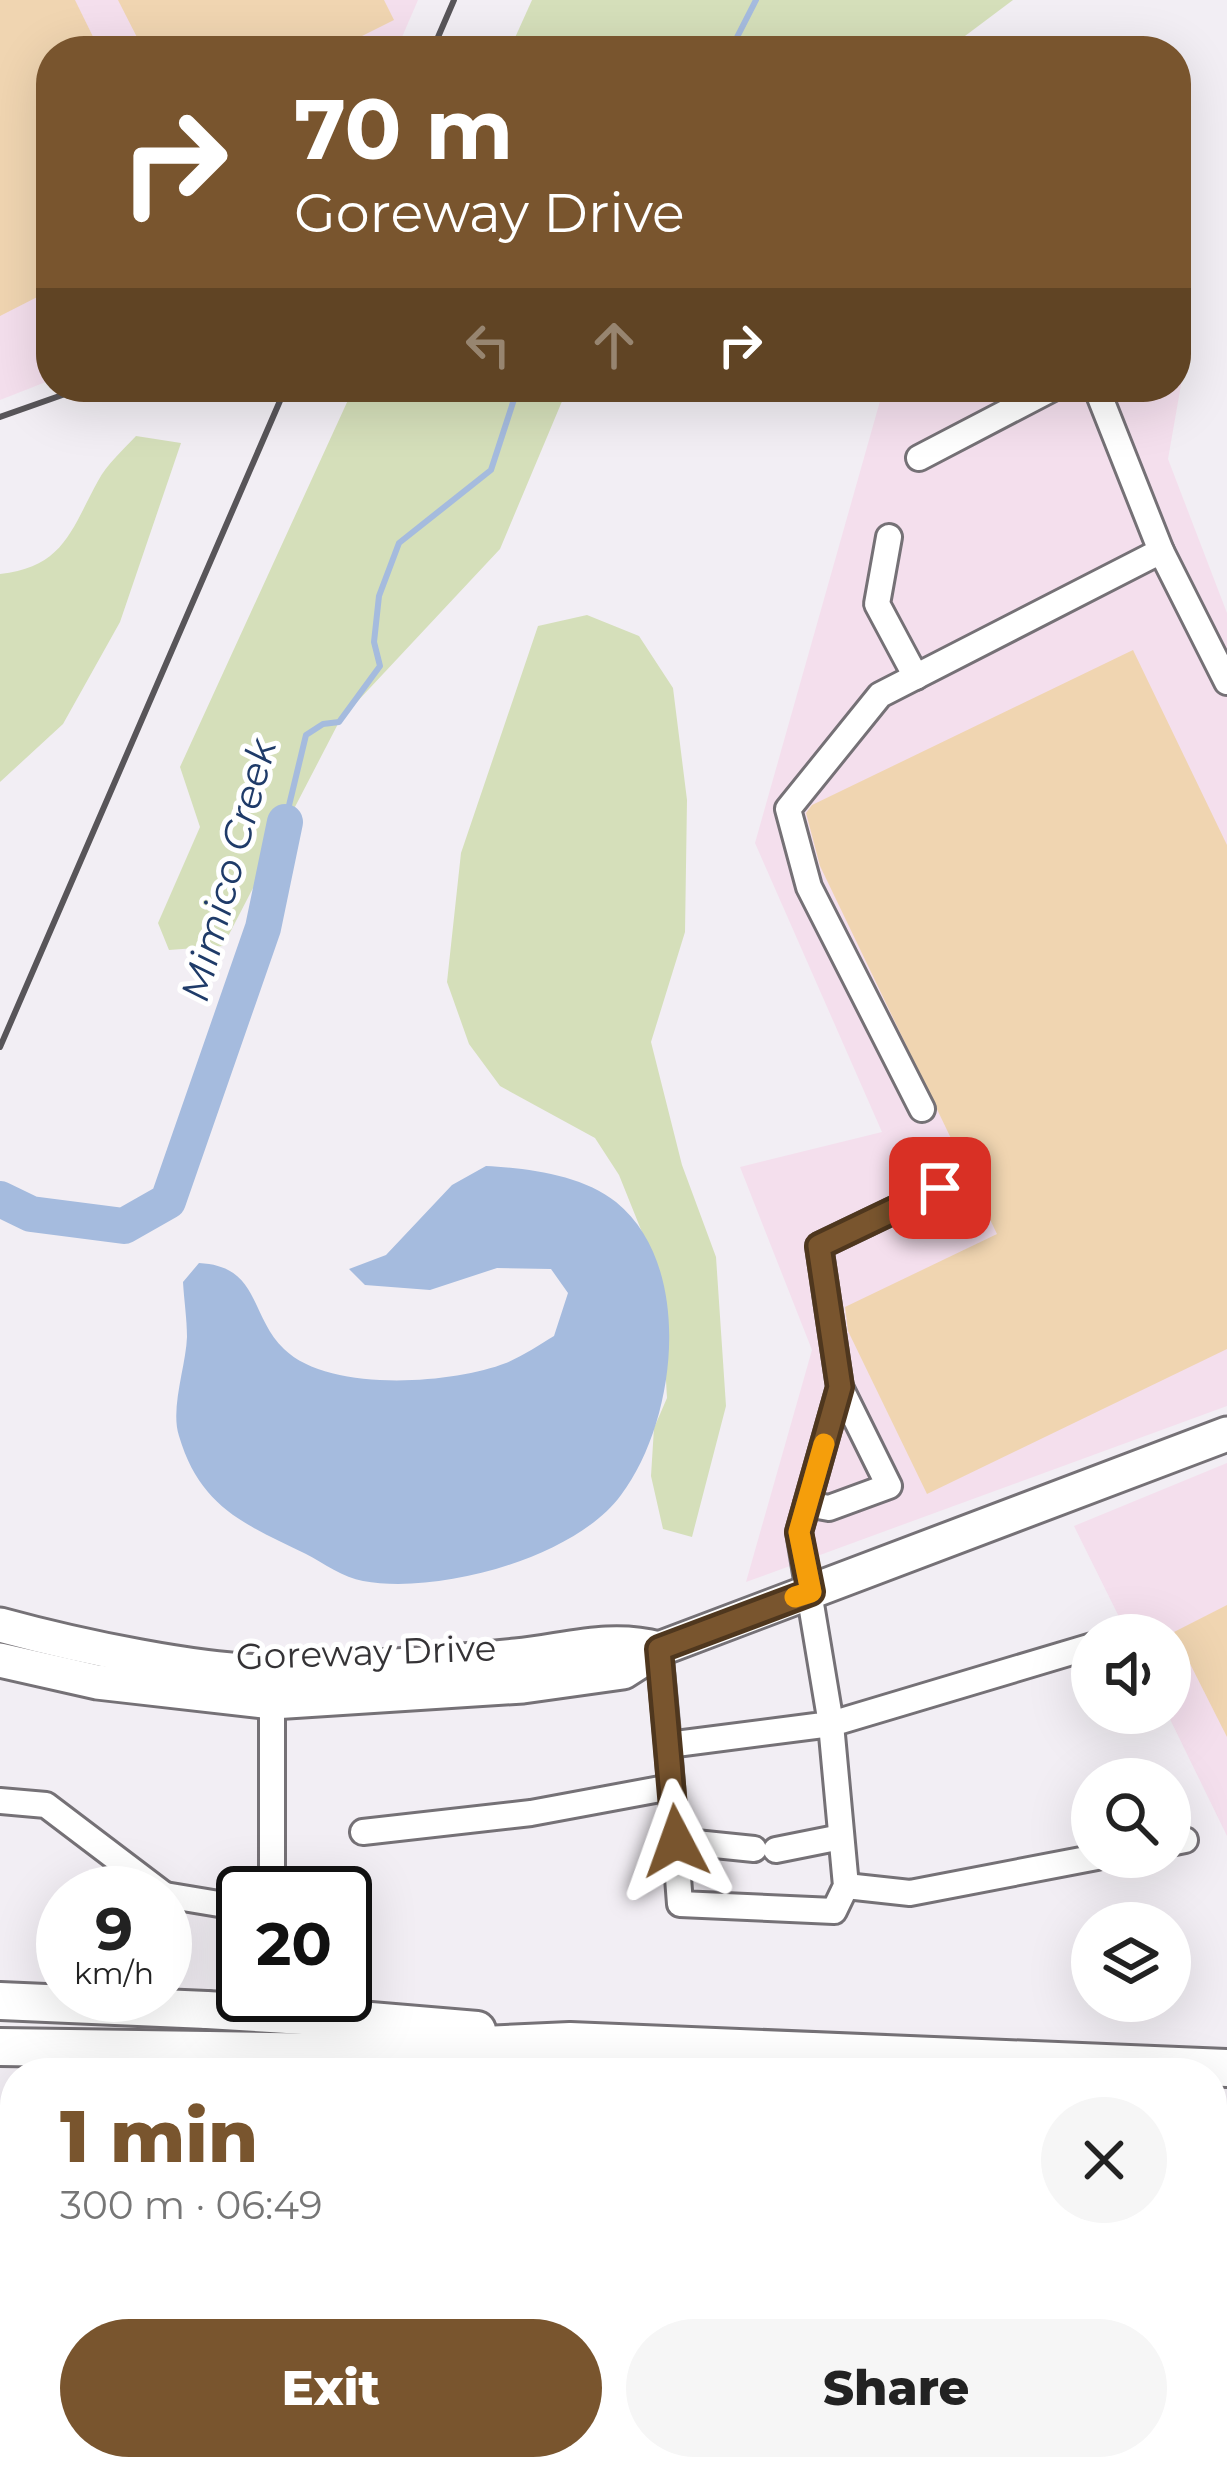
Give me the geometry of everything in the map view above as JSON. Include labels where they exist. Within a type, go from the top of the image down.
[{"type":"highway","points":[[0,2001],[207,2010],[334,2035]]},
{"type":"highway","points":[[0,2047],[208,2050],[334,2035],[984,2058]]},
{"type":"main road","name":"Goreway Drive","points":[[0,1660],[97,1682],[272,1687],[626,1641],[659,1649],[1227,1434]]},
{"type":"main road","name":"Goreway Drive","points":[[0,1625],[148,1655],[272,1687]]},
{"type":"street","points":[[920,458],[1026,402]]},
{"type":"street","points":[[1102,402],[1162,551],[1227,682]]},
{"type":"street","points":[[889,537],[877,604],[916,677]]},
{"type":"street","points":[[922,1109],[809,886],[788,809],[880,695],[1162,551]]},
{"type":"street","points":[[807,1504],[829,1508],[889,1486],[840,1387],[819,1246],[940,1188]]},
{"type":"street","points":[[659,1649],[680,1904],[834,1911],[846,1886],[842,1837],[831,1724],[799,1532],[840,1387]]},
{"type":"street","points":[[668,1745],[831,1724],[1071,1652]]},
{"type":"street","points":[[272,1687],[272,1866]]},
{"type":"street","points":[[363,1832],[531,1813],[671,1787]]},
{"type":"street","points":[[0,1801],[46,1805],[126,1866]]},
{"type":"street","points":[[676,1841],[765,1850],[842,1837]]},
{"type":"street","points":[[846,1886],[910,1893],[1071,1862]]},
{"type":"street","points":[[272,2022],[273,2058]]},
{"type":"shaded area","points":[[0,0],[418,0],[402,36],[36,36],[36,386],[0,400]]},
{"type":"shaded area","points":[[880,402],[1178,402],[1168,459],[1227,613],[1227,1406],[746,1582],[812,1350],[740,1167],[882,1132],[755,843]]},
{"type":"shaded area","points":[[1227,1463],[1227,1836],[1177,1734],[1191,1734],[1191,1614],[1118,1614],[1074,1526]]},
{"type":"green space","points":[[532,0],[1013,0],[965,36],[516,36]]},
{"type":"green space","points":[[347,402],[562,402],[500,549],[340,720],[223,946],[169,950],[158,923],[200,827],[180,767]]},
{"type":"green space","points":[[136,436],[181,443],[120,622],[63,724],[0,782],[0,574],[39,563],[63,543],[106,469]]},
{"type":"green space","points":[[587,615],[639,636],[673,688],[687,800],[685,932],[651,1042],[682,1165],[716,1257],[726,1406],[692,1537],[663,1529],[651,1476],[654,1428],[667,1398],[660,1277],[619,1175],[595,1138],[500,1086],[469,1044],[447,982],[461,853],[538,626]]},
{"type":"water","points":[[486,1166],[536,1171],[587,1185],[616,1202],[641,1230],[658,1264],[667,1303],[665,1387],[655,1427],[621,1495],[600,1517],[539,1554],[465,1577],[428,1582],[394,1584],[341,1574],[227,1510],[212,1497],[188,1460],[177,1425],[187,1337],[183,1282],[199,1263],[233,1273],[284,1349],[330,1373],[424,1379],[506,1363],[554,1336],[568,1293],[551,1269],[497,1268],[430,1290],[365,1285],[349,1269],[386,1255],[452,1185]]},
{"type":"building","points":[[0,0],[75,0],[93,36],[36,36],[36,298],[0,316]]},
{"type":"building","points":[[118,0],[384,0],[394,20],[362,36],[136,36]]},
{"type":"building","points":[[1133,650],[1227,845],[1227,1349],[927,1494],[848,1331],[845,1307],[997,1234],[820,866],[806,813],[812,805]]},
{"type":"building","points":[[1227,1605],[1227,1737],[1191,1666],[1191,1623]]},
{"type":"waterway","name":"Mimico Creek","points":[[738,36],[756,0]]},
{"type":"waterway","name":"Mimico Creek","points":[[285,822],[306,735],[323,724],[339,722],[380,666],[374,642],[379,596],[399,543],[491,470],[513,402]]},
{"type":"waterway","name":"Mimico Creek","points":[[0,1199],[31,1214],[124,1226],[168,1201],[263,928],[285,822]]},
{"type":"railway","points":[[438,36],[454,0]]},
{"type":"railway","points":[[0,417],[42,402]]},
{"type":"railway","points":[[0,1047],[280,402]]},
{"type":"slow traffic","points":[[795,1597],[811,1592],[799,1532],[824,1444]]},
{"type":"route","points":[[676,1841],[659,1649],[811,1592],[799,1532],[840,1387],[838,1344],[819,1246],[940,1188]]}]
